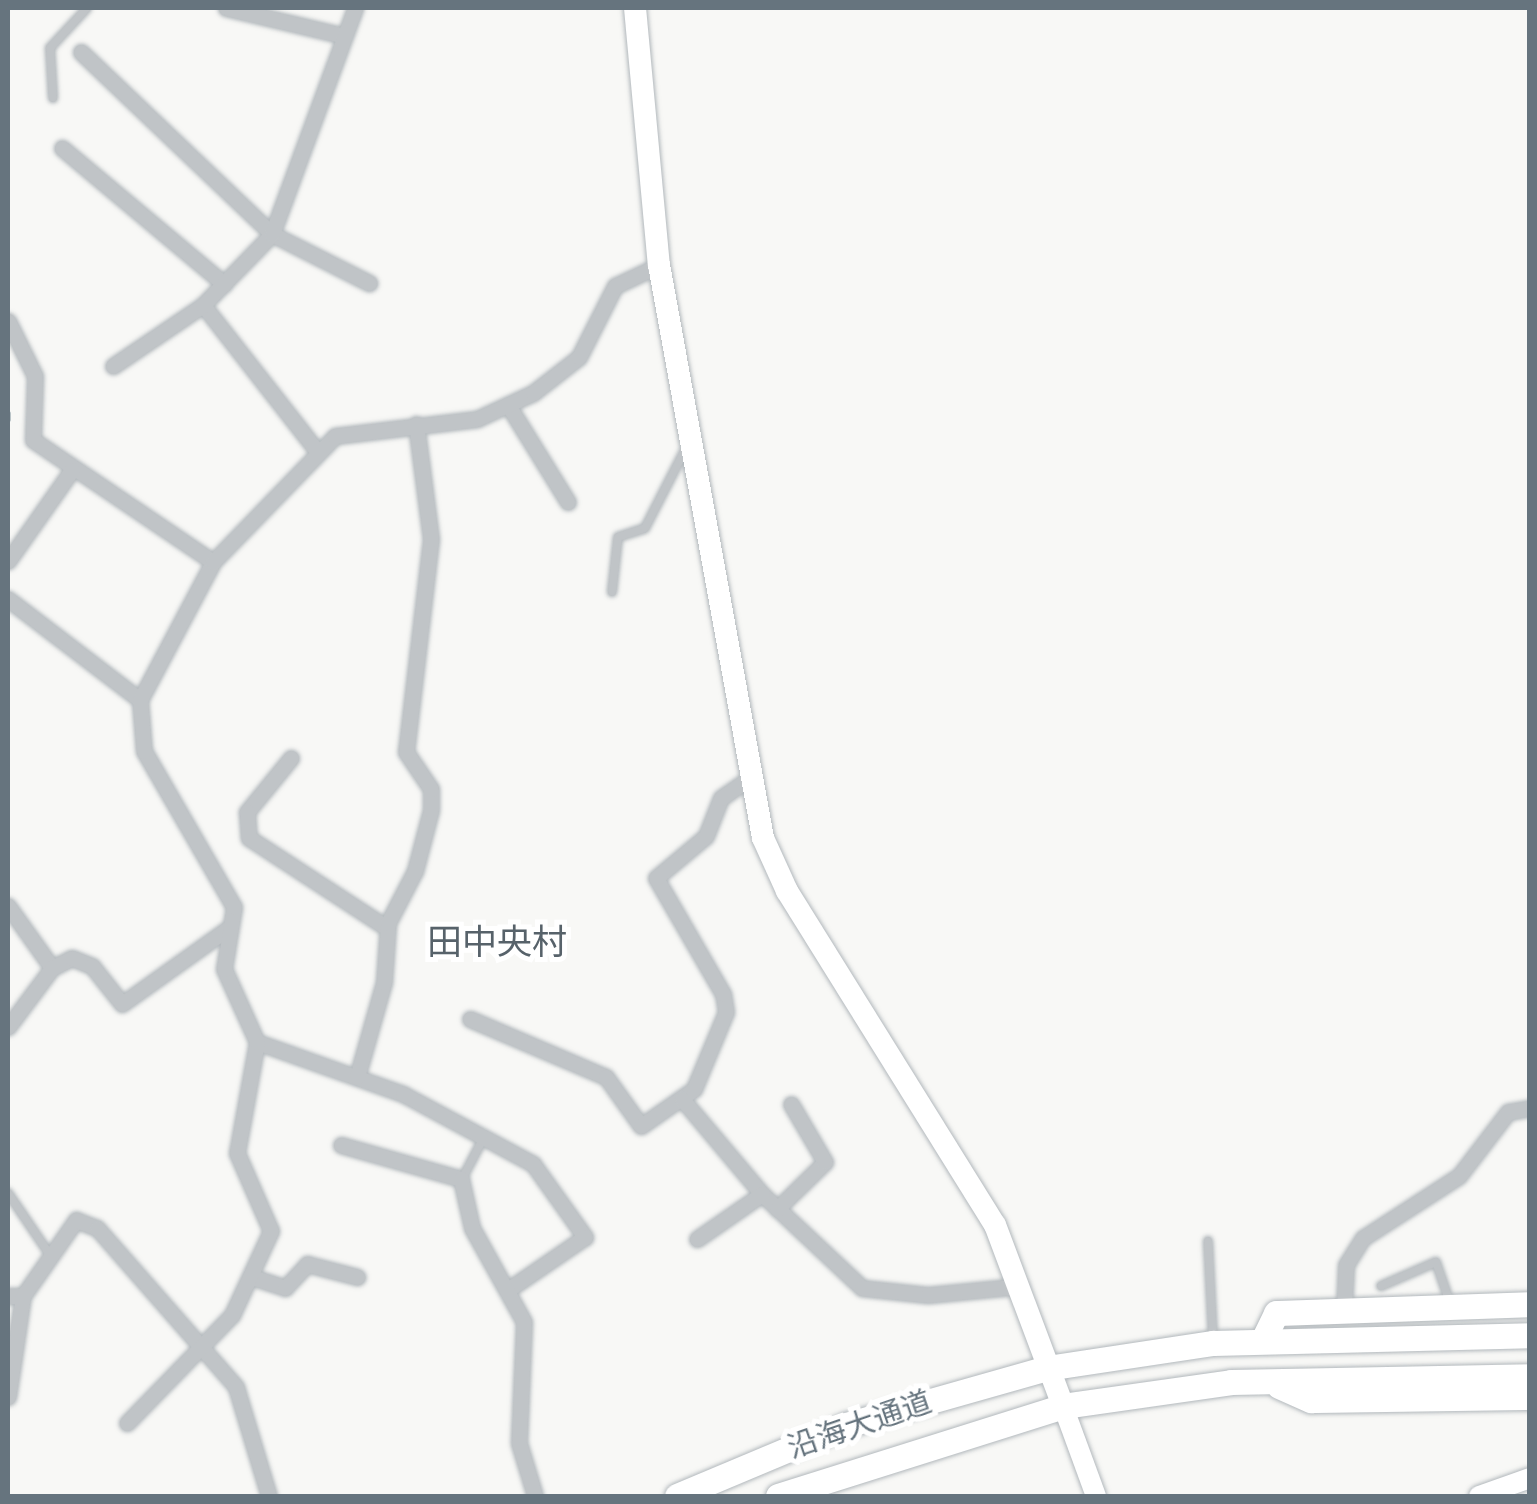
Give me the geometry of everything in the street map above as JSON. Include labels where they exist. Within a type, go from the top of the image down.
[{"type":"highway","points":[[1264,1340],[1276,1313],[1530,1304]]},
{"type":"highway","name":"沿海大通道","points":[[677,1496],[846,1425],[1047,1368],[1264,1340],[1530,1335]]},
{"type":"highway","name":"沿海大通道","points":[[778,1496],[1063,1406],[1270,1382],[1529,1376]]},
{"type":"highway","points":[[1270,1382],[1311,1400],[1530,1397]]},
{"type":"main road","points":[[635,8],[660,265],[748,778],[787,891],[981,1198],[1022,1286],[1047,1368],[1096,1496]]},
{"type":"main road","points":[[1478,1496],[1530,1478]]},
{"type":"street","points":[[226,8],[344,36]]},
{"type":"street","points":[[113,366],[203,305],[272,234],[354,8]]},
{"type":"street","points":[[81,52],[272,234],[369,283]]},
{"type":"street","points":[[62,148],[224,284]]},
{"type":"street","points":[[127,1423],[205,1346],[256,1278],[271,1231],[245,1184],[237,1125],[256,1042],[224,969],[230,893],[144,751],[140,700],[213,562],[335,436],[508,405],[580,357],[615,286],[660,265]]},
{"type":"street","points":[[203,305],[318,452]]},
{"type":"street","points":[[8,322],[34,376],[34,440],[72,470],[134,502],[213,562]]},
{"type":"street","points":[[508,405],[568,502]]},
{"type":"street","points":[[357,1077],[384,982],[387,928],[431,810],[431,789],[406,752],[432,539],[416,424]]},
{"type":"street","points":[[8,561],[72,470]]},
{"type":"street","points":[[8,599],[140,700]]},
{"type":"street","points":[[290,758],[247,812],[248,838],[387,928]]},
{"type":"street","points":[[470,1019],[606,1077],[641,1126],[682,1099],[726,1012],[696,938],[656,878],[706,836],[721,798],[748,778]]},
{"type":"street","points":[[8,906],[52,968]]},
{"type":"street","points":[[8,1027],[52,968],[80,959],[122,1004],[230,927]]},
{"type":"street","points":[[256,1042],[357,1077],[533,1164],[584,1237],[510,1289]]},
{"type":"street","points":[[682,1099],[762,1194],[862,1288],[928,1294],[1022,1286]]},
{"type":"street","points":[[777,1209],[824,1162],[791,1104]]},
{"type":"street","points":[[1344,1309],[1346,1265],[1363,1238],[1458,1176],[1508,1112],[1530,1108]]},
{"type":"street","points":[[340,1145],[461,1179],[472,1228],[510,1289],[529,1357],[520,1443],[536,1496]]},
{"type":"street","points":[[698,1239],[762,1194]]},
{"type":"street","points":[[8,1397],[15,1296],[52,1258],[76,1220],[96,1228],[205,1346],[236,1387],[270,1496]]},
{"type":"street","points":[[256,1278],[285,1288],[307,1264],[358,1277]]},
{"type":"lane","points":[[54,98],[50,48],[87,8]]},
{"type":"lane","points":[[612,592],[618,537],[645,528],[689,442]]},
{"type":"lane","points":[[461,1179],[483,1140]]},
{"type":"lane","points":[[8,1193],[52,1258]]},
{"type":"lane","points":[[1208,1241],[1214,1344]]},
{"type":"lane","points":[[1382,1286],[1436,1262],[1450,1305]]},
{"type":"waterway","points":[[8,413],[8,419]]},
{"type":"district","name":"田中央村","points":[[497,940]]}]
